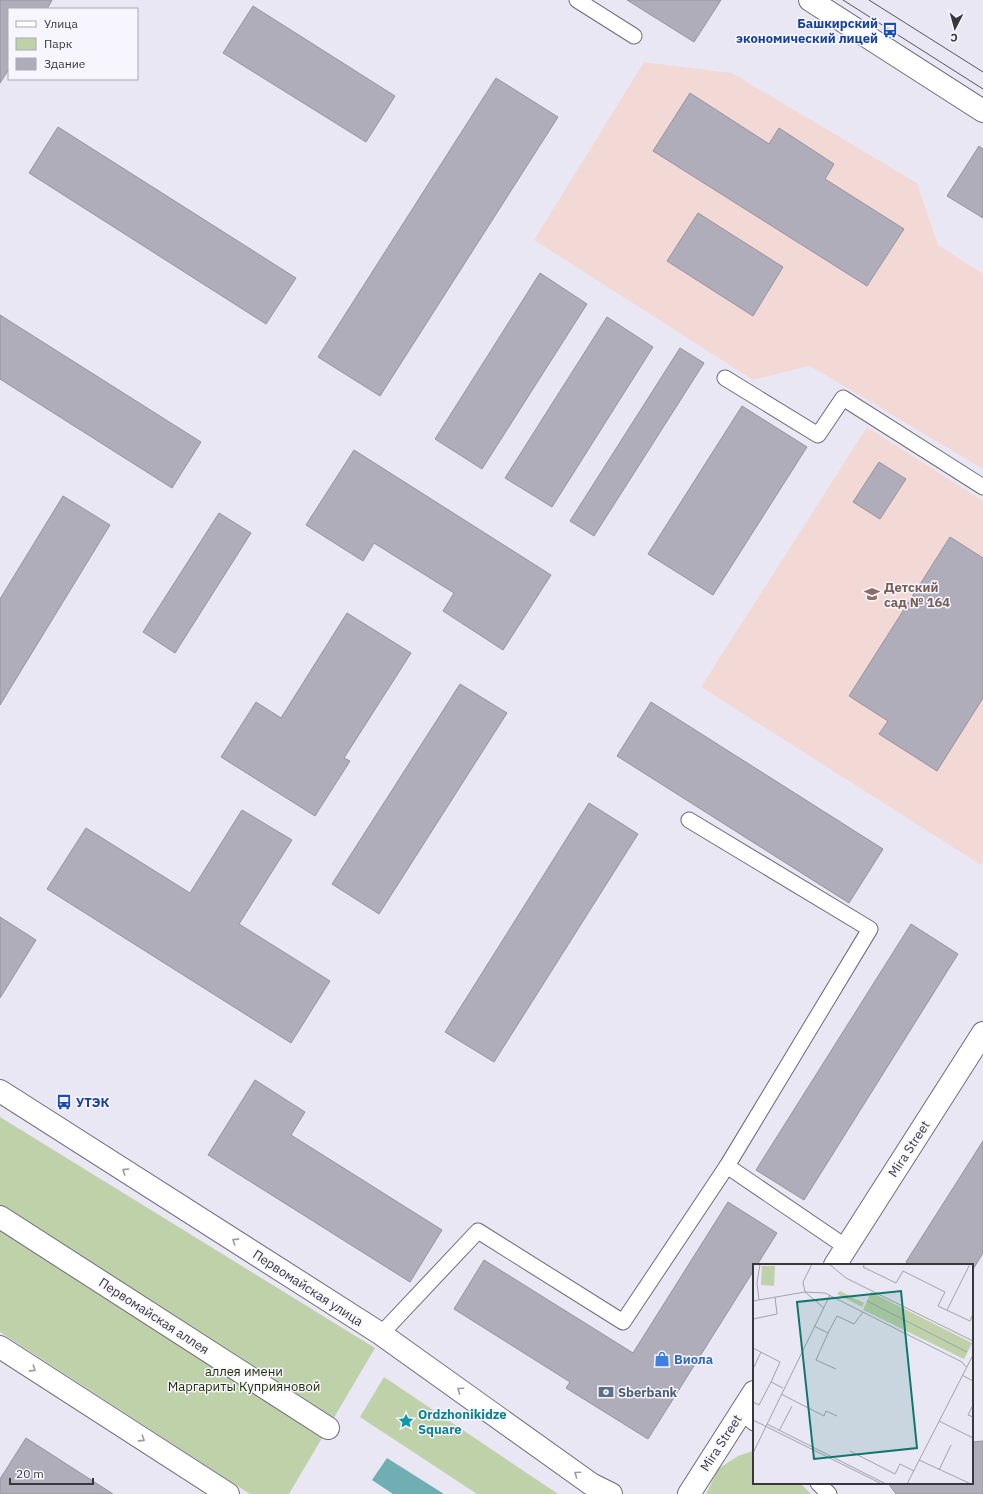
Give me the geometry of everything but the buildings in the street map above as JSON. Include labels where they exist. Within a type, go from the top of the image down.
[{"type":"main road","points":[[810,0],[983,111]]},
{"type":"main road","name":"Mira Street","points":[[841,1256],[983,1033]]},
{"type":"main road","name":"Первомайская улица","points":[[0,1091],[381,1334],[591,1484],[611,1494]]},
{"type":"main road","name":"Первомайская аллея","points":[[0,1217],[328,1428]]},
{"type":"main road","points":[[0,1347],[228,1494]]},
{"type":"main road","name":"Mira Street","points":[[689,1494],[748,1417],[753,1396]]},
{"type":"lane","points":[[577,0],[634,36]]},
{"type":"lane","points":[[725,378],[818,435],[843,398],[983,487]]},
{"type":"lane","points":[[381,1334],[478,1231],[623,1322],[727,1166],[870,929],[688,820]]},
{"type":"lane","points":[[727,1166],[841,1256]]},
{"type":"lane","points":[[819,1484],[829,1494]]},
{"type":"shaded area","points":[[644,62],[732,73],[917,183],[938,245],[983,274],[983,469],[810,366],[753,380],[534,240]]},
{"type":"shaded area","name":"Детский сад № 164","points":[[867,427],[983,501],[983,861],[981,865],[701,687]]},
{"type":"green space","name":"аллея имени Маргариты Куприяновой","points":[[0,1117],[375,1348],[289,1494],[250,1494],[0,1332]]},
{"type":"green space","points":[[384,1377],[558,1494],[477,1494],[360,1417]]},
{"type":"green space","points":[[753,1451],[753,1484],[801,1484],[811,1494],[706,1494],[718,1469],[738,1456]]},
{"type":"water","points":[[387,1458],[444,1494],[393,1494],[372,1480]]},
{"type":"tram line","points":[[843,0],[983,89]]},
{"type":"tram line","points":[[869,0],[983,72]]},
{"type":"place","name":"Башкирский экономический лицей","points":[[890,30]]},
{"type":"place","name":"Детский сад № 164","points":[[872,594]]},
{"type":"place","name":"УТЭК","points":[[64,1102]]},
{"type":"place","name":"Виола","points":[[662,1359]]},
{"type":"place","name":"Sberbank","points":[[606,1392]]},
{"type":"place","name":"Ordzhonikidze Square","points":[[406,1421]]}]
